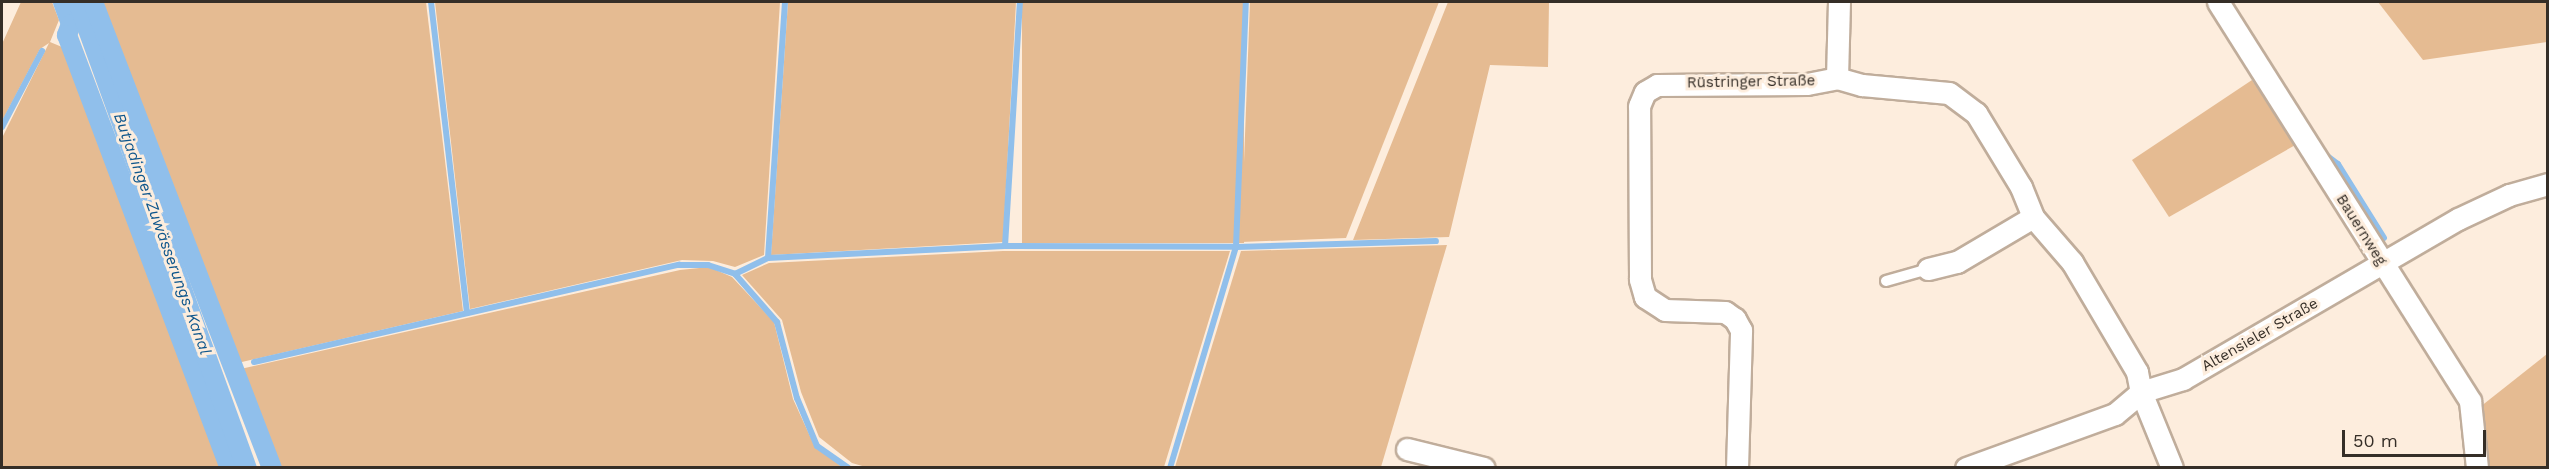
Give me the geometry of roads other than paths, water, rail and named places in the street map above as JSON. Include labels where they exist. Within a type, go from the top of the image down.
[{"type":"street","points":[[1837,78],[1839,2]]},
{"type":"street","name":"Bauernweg","points":[[2218,2],[2470,401],[2477,468]]},
{"type":"street","name":"Rüstringer Straße","points":[[1737,468],[1741,330],[1735,319],[1725,312],[1665,310],[1646,297],[1640,279],[1639,106],[1645,92],[1657,85],[1807,84],[1837,78],[1862,85],[1949,93],[1976,113],[2021,187],[2033,217],[2072,262],[2137,372],[2141,392],[2172,468]]},
{"type":"street","name":"Altensieler Straße","points":[[1966,468],[2115,414],[2141,392],[2183,379],[2383,265],[2458,219],[2509,195],[2547,184]]},
{"type":"street","points":[[1928,269],[1958,262],[2033,217]]},
{"type":"street","points":[[1407,449],[1484,468]]},
{"type":"lane","points":[[1886,281],[1928,269]]},
{"type":"waterway","points":[[63,2],[71,24],[67,35],[230,468]]},
{"type":"waterway","name":"Butjadinger Zuwässerungs-Kanal","points":[[78,2],[247,468]]},
{"type":"waterway","points":[[93,2],[272,468]]},
{"type":"waterway","points":[[431,2],[467,313]]},
{"type":"waterway","points":[[768,258],[785,2]]},
{"type":"waterway","points":[[1005,246],[1020,2]]},
{"type":"waterway","points":[[1170,468],[1236,247],[1246,2]]},
{"type":"waterway","points":[[2,127],[42,51]]},
{"type":"waterway","points":[[2322,152],[2338,164],[2384,238]]},
{"type":"waterway","points":[[735,274],[768,258],[1005,246],[1236,247],[1436,241]]},
{"type":"waterway","points":[[254,362],[679,265],[708,265],[735,274],[777,322],[797,398],[817,446],[848,468]]}]
